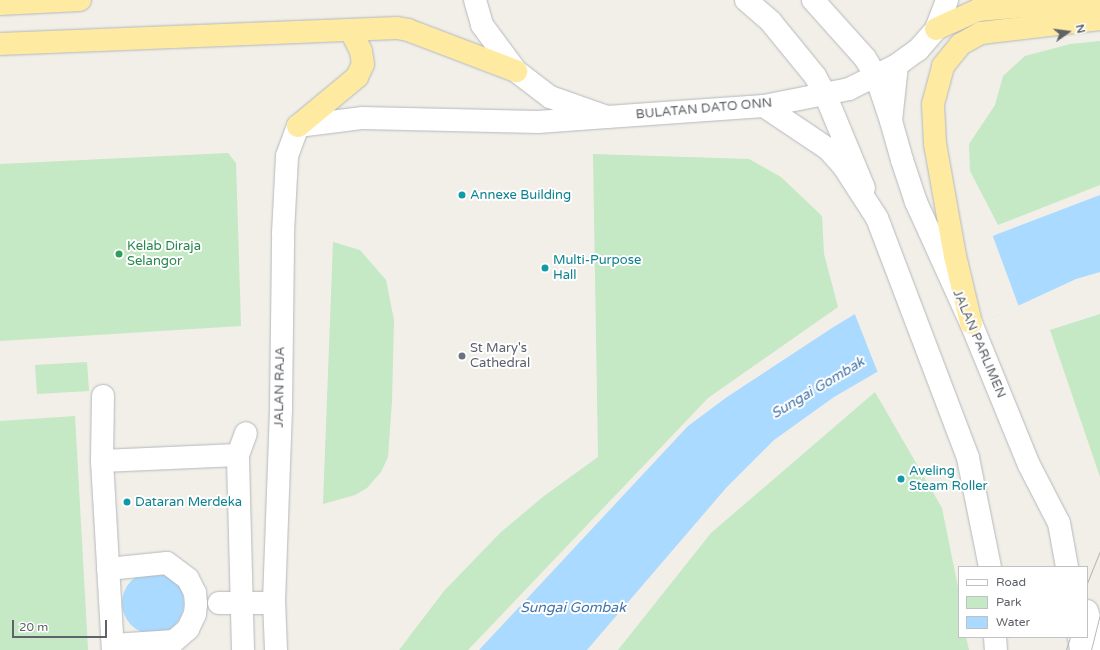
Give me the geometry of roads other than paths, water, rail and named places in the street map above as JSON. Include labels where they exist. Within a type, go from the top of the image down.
[{"type":"highway","points":[[0,4],[80,0]]},
{"type":"highway","points":[[936,29],[978,10],[1097,0]]},
{"type":"highway","points":[[971,323],[943,192],[935,144],[933,104],[943,66],[961,44],[981,33],[1100,18]]},
{"type":"highway","points":[[0,44],[408,30],[516,71]]},
{"type":"highway","points":[[298,126],[357,77],[363,64],[361,51],[351,31]]},
{"type":"street","name":"BULATAN DATO ONN","points":[[475,0],[482,25],[516,71],[550,97],[607,117],[764,106],[820,85],[849,89],[870,67],[897,65],[918,50],[936,29],[947,0]]},
{"type":"street","points":[[746,0],[770,22],[820,85],[877,218],[968,458],[990,566]]},
{"type":"street","name":"JALAN PARLIMEN","points":[[813,0],[870,67],[891,121],[916,202],[971,323],[1003,399],[1032,474],[1059,523],[1067,566]]},
{"type":"street","name":"JALAN PARLIMEN","points":[[891,121],[897,65]]},
{"type":"street","points":[[764,106],[828,149],[844,167],[877,218]]},
{"type":"street","points":[[298,126],[362,118],[538,122],[607,117]]},
{"type":"street","name":"JALAN RAJA","points":[[276,650],[274,603],[283,233],[287,156],[298,126]]},
{"type":"street","points":[[103,396],[102,461],[108,569],[113,648],[174,641],[188,629],[195,614],[195,593],[188,579],[167,563],[108,569]]},
{"type":"street","points":[[243,650],[238,455],[246,433]]},
{"type":"street","points":[[102,461],[238,455]]},
{"type":"street","points":[[1059,523],[1073,566]]},
{"type":"street","points":[[219,603],[274,603]]},
{"type":"street","points":[[1088,615],[1099,650]]},
{"type":"street","points":[[985,650],[987,638]]},
{"type":"street","points":[[996,638],[996,650]]},
{"type":"street","points":[[1079,638],[1081,650]]},
{"type":"water","name":"Sungai Gombak","points":[[1100,195],[1100,272],[1076,279],[998,315],[942,334],[834,397],[774,440],[726,488],[587,650],[479,650],[688,426],[727,397],[832,328],[927,270],[995,235]]},
{"type":"water","points":[[147,572],[159,572],[175,581],[182,591],[184,603],[182,615],[175,625],[159,634],[147,634],[136,629],[127,620],[122,609],[122,597],[127,586],[136,577]]},
{"type":"tram line","points":[[1088,581],[1100,551]]},
{"type":"tram line","points":[[1091,650],[1100,615]]},
{"type":"tram line","points":[[1066,650],[1070,638]]},
{"type":"place","name":"Annexe Building","points":[[462,195]]},
{"type":"place","name":"Kelab Diraja Selangor","points":[[119,254]]},
{"type":"place","name":"Multi-Purpose Hall","points":[[545,268]]},
{"type":"place","name":"St Mary's Cathedral","points":[[462,356]]},
{"type":"place","name":"Aveling Steam Roller","points":[[901,479]]},
{"type":"place","name":"Dataran Merdeka","points":[[127,502]]}]
